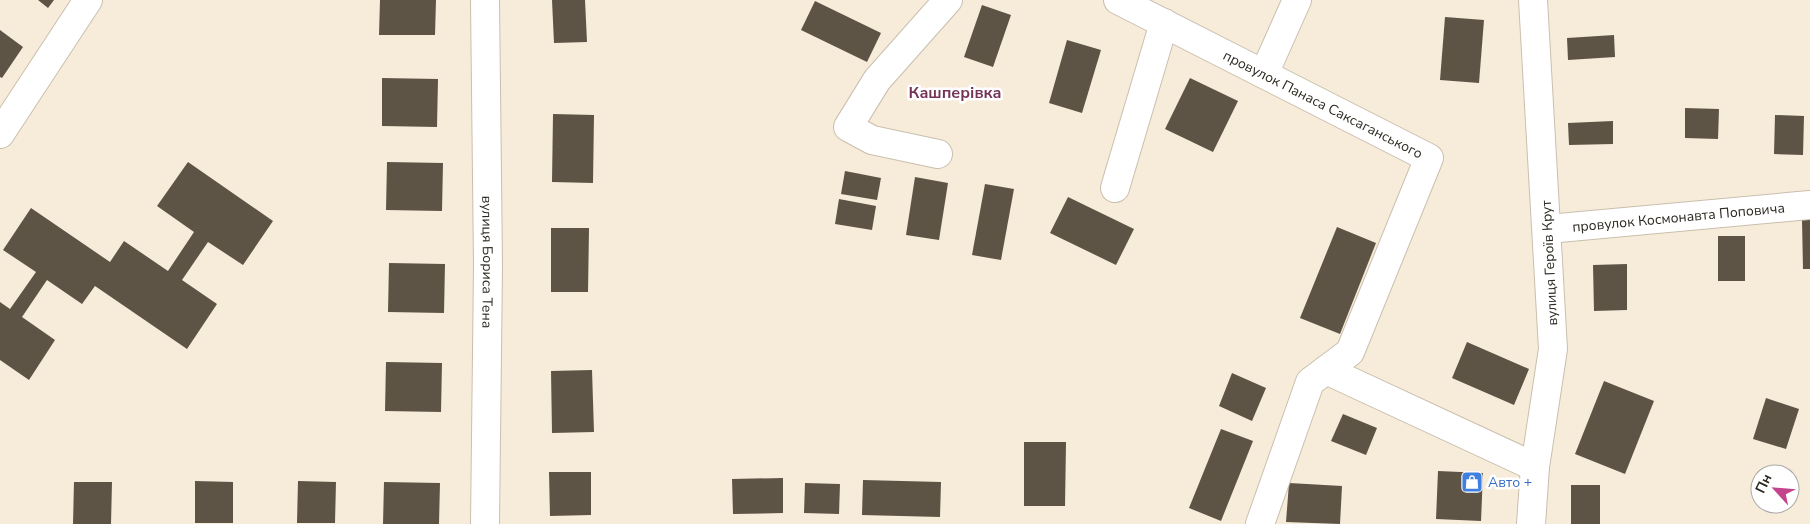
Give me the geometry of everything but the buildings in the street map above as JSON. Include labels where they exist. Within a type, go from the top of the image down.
[{"type":"street","points":[[0,134],[88,0]]},
{"type":"street","name":"вулиця Бориса Тена","points":[[485,0],[488,267],[485,524]]},
{"type":"street","points":[[938,154],[872,140],[848,126],[877,80],[948,0]]},
{"type":"street","name":"провулок Панаса Саксаганського","points":[[1118,0],[1428,158],[1350,352],[1310,382],[1260,524]]},
{"type":"street","points":[[1264,74],[1297,0]]},
{"type":"street","name":"вулиця Героїв Крут","points":[[1531,524],[1535,466],[1554,349],[1533,0]]},
{"type":"street","points":[[1115,188],[1164,23]]},
{"type":"street","name":"провулок Космонавта Поповича","points":[[1548,229],[1810,206]]},
{"type":"street","points":[[1326,370],[1535,466]]},
{"type":"place","name":"Авто +","points":[[1472,482]]},
{"type":"district","name":"Кашперівка","points":[[955,92]]}]
